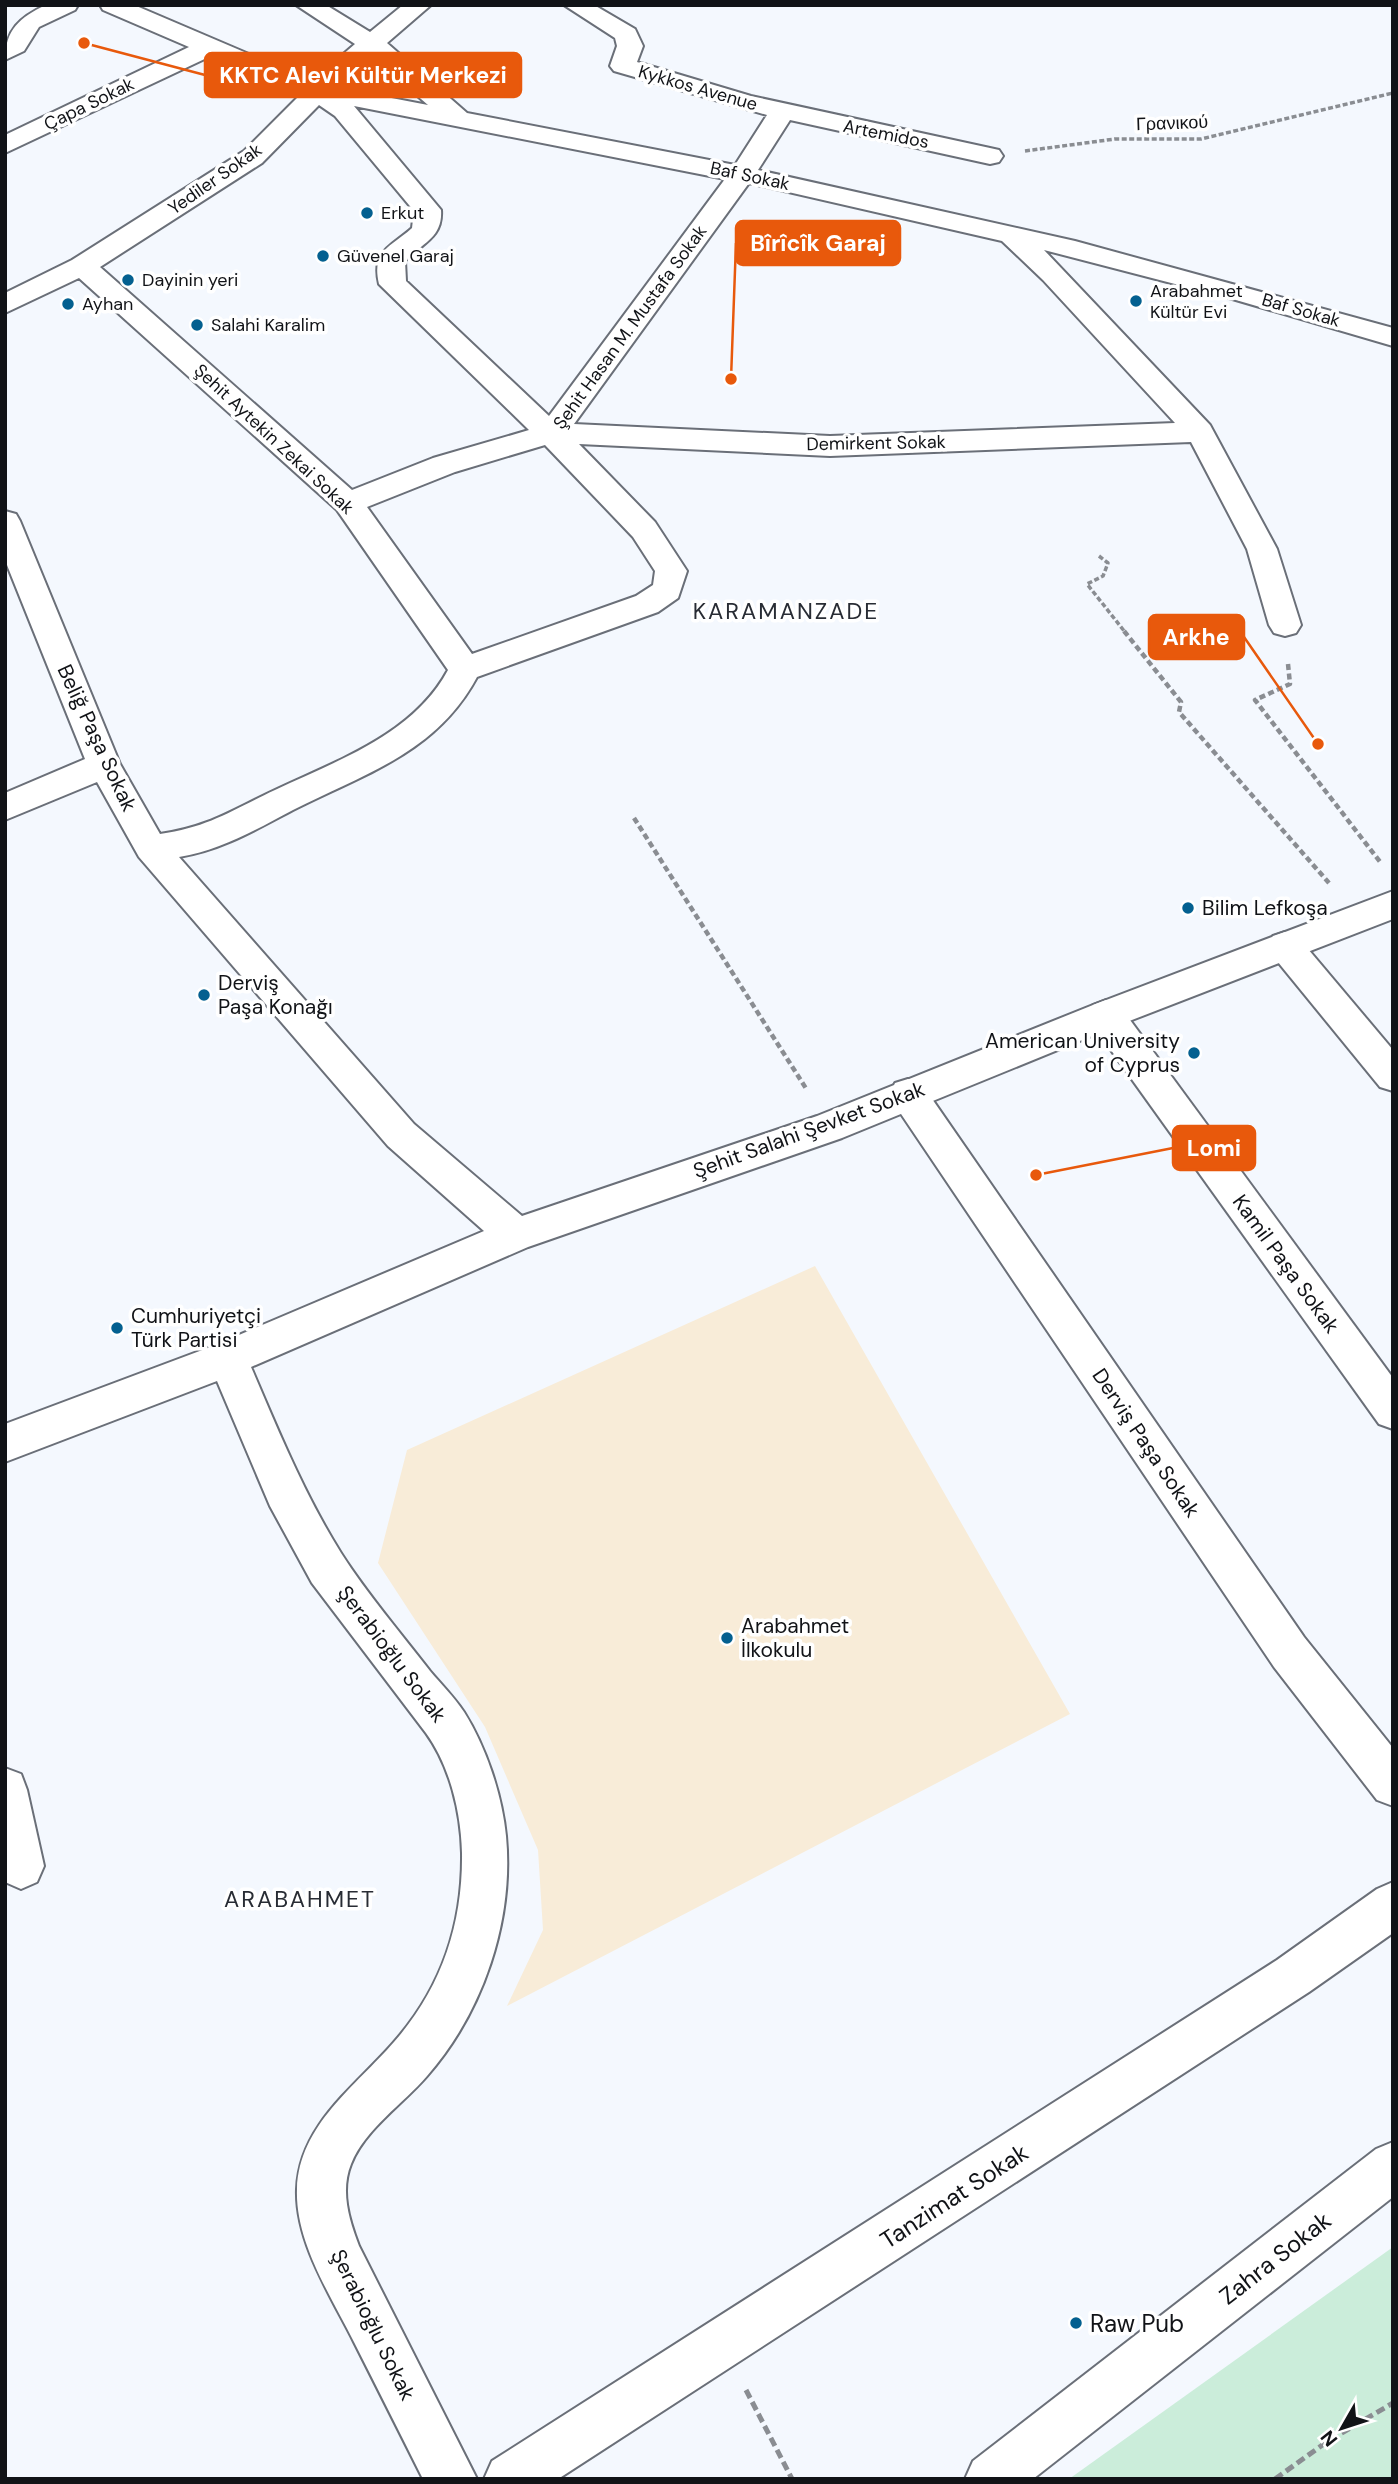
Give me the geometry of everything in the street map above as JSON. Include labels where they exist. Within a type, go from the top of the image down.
[{"type":"street","points":[[5,52],[15,46],[30,22],[65,5]]},
{"type":"street","name":"Baf Sokak","points":[[112,5],[315,91],[742,174],[1239,292],[1393,337]]},
{"type":"street","points":[[308,5],[371,43],[457,117]]},
{"type":"street","name":"Kykkos Avenue","points":[[576,5],[626,34],[630,47],[623,66],[782,112]]},
{"type":"street","name":"Yediler Sokak","points":[[5,304],[82,266],[253,157],[301,110],[315,91],[409,12]]},
{"type":"street","name":"Çapa Sokak","points":[[5,145],[211,46]]},
{"type":"street","points":[[151,848],[210,837],[377,754],[417,729],[452,696],[465,669],[647,604],[667,590],[671,571],[662,553],[552,433],[393,285],[390,262],[393,255],[426,230],[430,219],[427,210],[344,111],[315,91]]},
{"type":"street","name":"Artemidos","points":[[782,112],[990,156]]},
{"type":"street","name":"Şehit Hasan M. Mustafa Sokak","points":[[348,503],[444,465],[552,433],[742,174],[782,112]]},
{"type":"street","points":[[1011,236],[1053,274],[1200,432],[1262,549],[1285,625]]},
{"type":"street","name":"Şehit Aytekin Zekai Sokak","points":[[82,266],[348,503],[465,669]]},
{"type":"street","name":"Demirkent Sokak","points":[[552,433],[830,446],[1200,432]]},
{"type":"street","name":"Beliğ Paşa Sokak","points":[[5,521],[35,587],[47,628],[104,765],[151,848],[401,1135],[516,1235]]},
{"type":"street","points":[[5,807],[104,765]]},
{"type":"street","name":"Şehit Salahi Şevket Sokak","points":[[5,1443],[227,1359],[516,1235],[830,1127],[1106,1015],[1393,905]]},
{"type":"street","points":[[1285,946],[1393,1076]]},
{"type":"street","name":"Kamil Paşa Sokak","points":[[1106,1015],[1393,1411]]},
{"type":"street","name":"Derviş Paşa Sokak","points":[[908,1094],[1289,1652],[1393,1784]]},
{"type":"street","name":"Şerabioğlu Sokak","points":[[227,1359],[308,1537],[328,1570],[449,1728],[473,1787],[484,1837],[479,1928],[466,1970],[439,2019],[412,2057],[363,2107],[340,2138],[323,2176],[323,2201],[329,2235],[337,2254],[451,2479]]},
{"type":"street","points":[[5,1790],[21,1866]]},
{"type":"street","name":"Tanzimat Sokak","points":[[510,2479],[723,2345],[1293,1976],[1393,1905]]},
{"type":"street","name":"Zahra Sokak","points":[[991,2479],[1393,2166]]},
{"type":"path","name":"Γρανικού","points":[[990,156],[1115,139],[1202,139],[1393,93]]},
{"type":"path","points":[[1099,556],[1108,563],[1103,576],[1087,584],[1181,702],[1179,712],[1332,887]]},
{"type":"path","points":[[1285,625],[1290,684],[1255,700],[1385,867]]},
{"type":"path","points":[[634,818],[830,1127]]},
{"type":"path","points":[[723,2345],[792,2479]]},
{"type":"path","points":[[1275,2479],[1328,2441],[1393,2403]]},
{"type":"shaded area","name":"Arabahmet İlkokulu","points":[[815,1266],[1070,1714],[507,2006],[543,1930],[538,1850],[485,1727],[378,1563],[407,1450]]},
{"type":"green space","points":[[1393,2247],[1393,2479],[1069,2479]]},
{"type":"place","name":"KKTC Alevi Kültür Merkezi","points":[[84,43]]},
{"type":"place","name":"Erkut","points":[[367,213]]},
{"type":"place","name":"Güvenel Garaj","points":[[323,256]]},
{"type":"place","name":"Dayinin yeri","points":[[128,280]]},
{"type":"place","name":"Arabahmet Kültür Evi","points":[[1136,301]]},
{"type":"place","name":"Ayhan","points":[[68,304]]},
{"type":"place","name":"Salahi Karalim","points":[[197,325]]},
{"type":"place","name":"Bîrîcîk Garaj","points":[[731,379]]},
{"type":"place","name":"Arkhe","points":[[1318,744]]},
{"type":"place","name":"Bilim Lefkoşa","points":[[1188,908]]},
{"type":"place","name":"Derviş Paşa Konağı","points":[[204,995]]},
{"type":"place","name":"American University of Cyprus","points":[[1194,1053]]},
{"type":"place","name":"Lomi","points":[[1036,1175]]},
{"type":"place","name":"Cumhuriyetçi Türk Partisi","points":[[117,1328]]},
{"type":"place","name":"Arabahmet İlkokulu","points":[[727,1638]]},
{"type":"place","name":"Raw Pub","points":[[1076,2323]]},
{"type":"district","name":"KARAMANZADE","points":[[786,611]]},
{"type":"district","name":"ARABAHMET","points":[[300,1899]]}]
